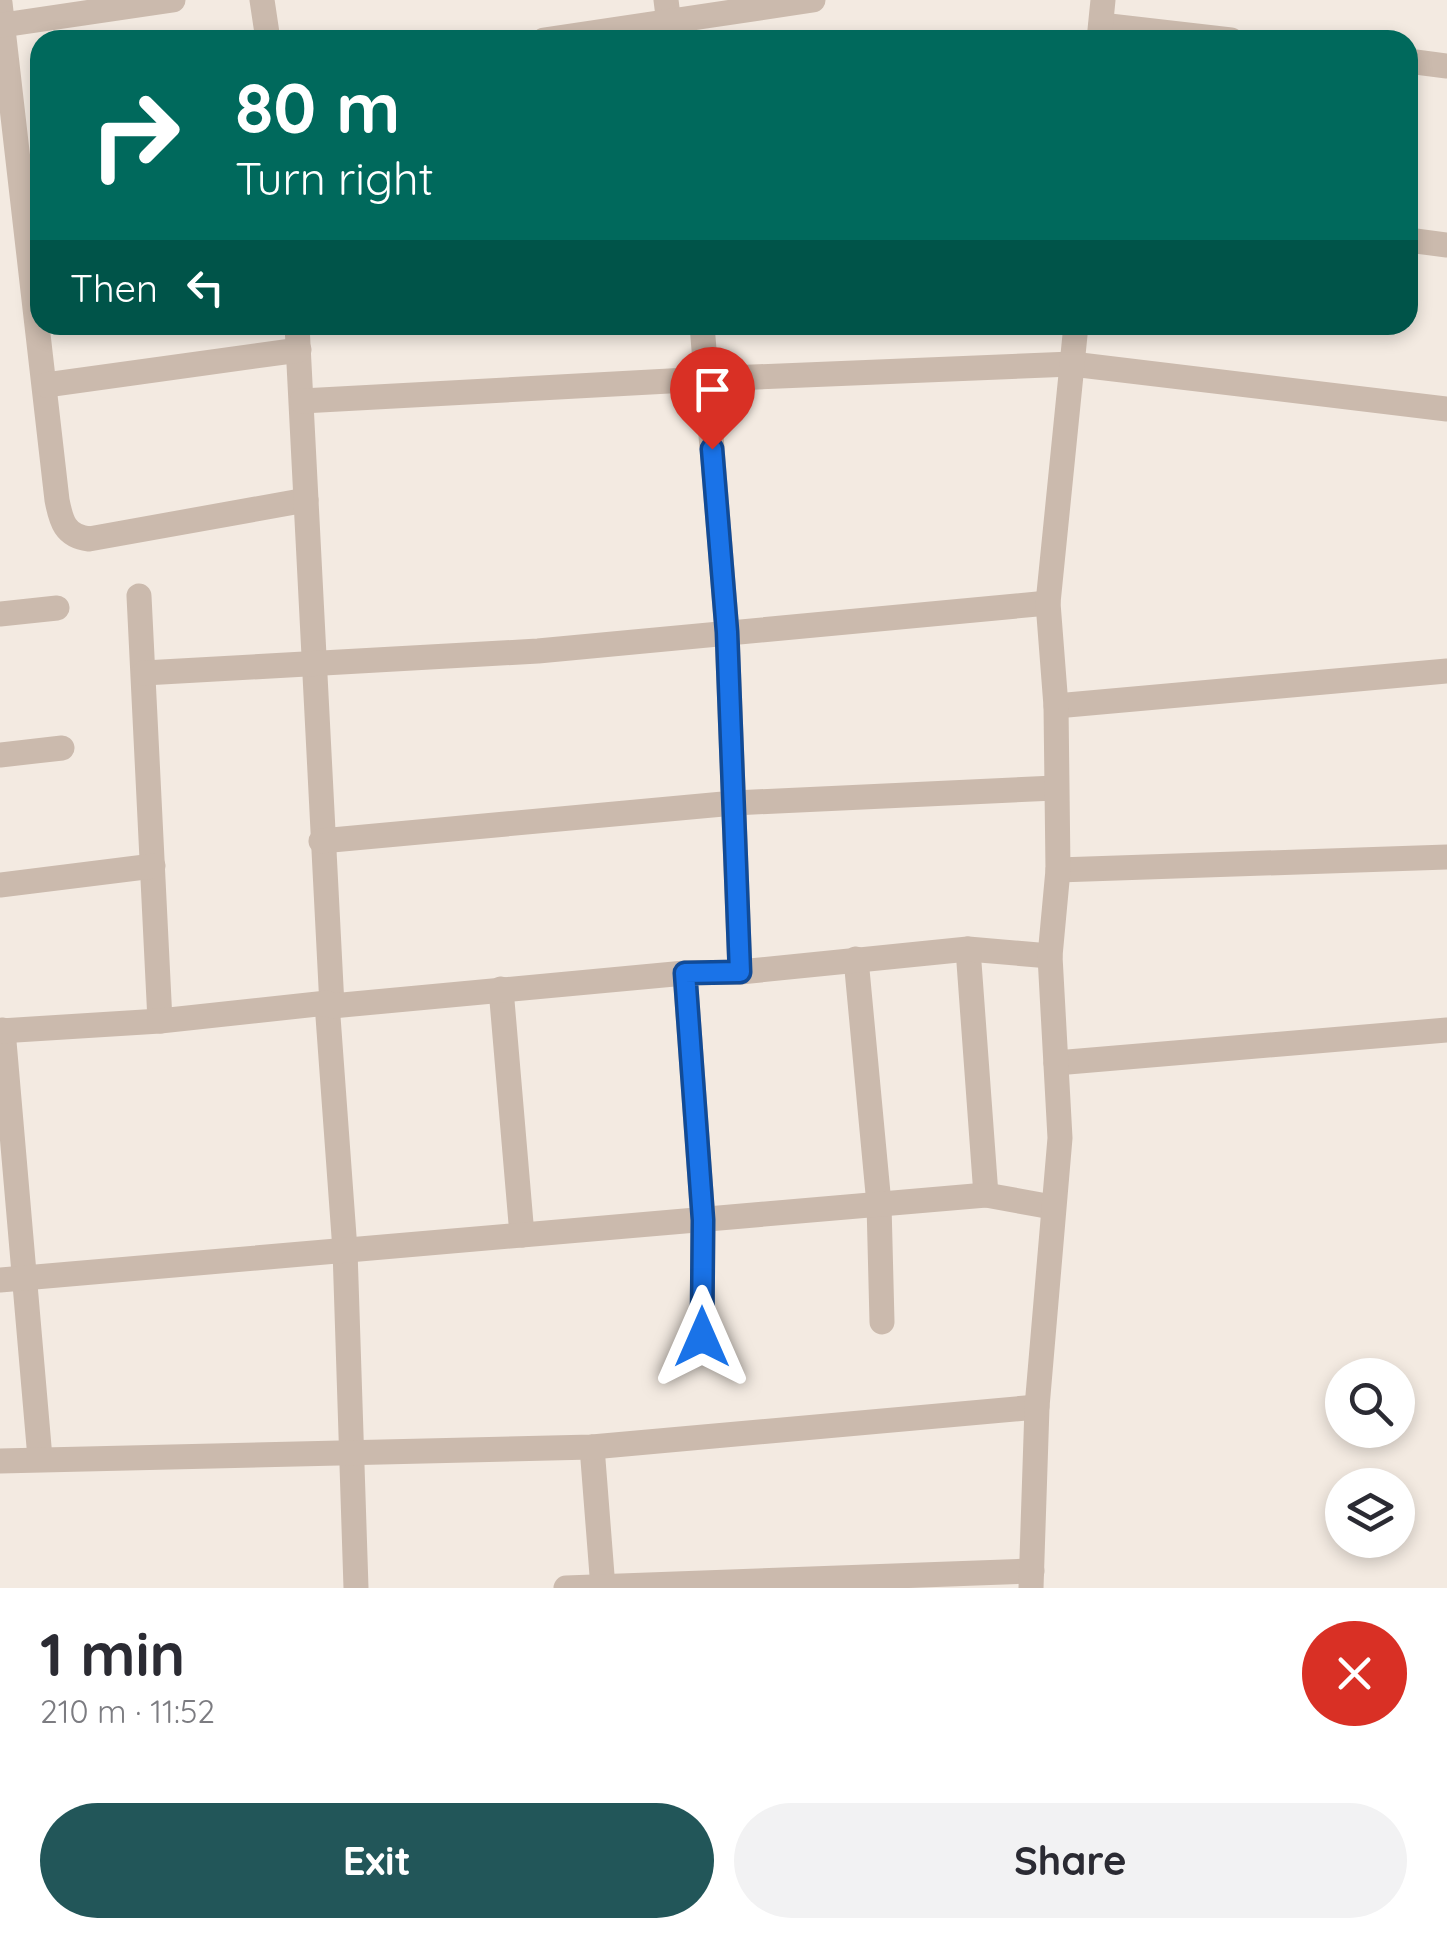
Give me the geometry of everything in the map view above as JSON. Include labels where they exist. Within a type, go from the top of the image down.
[{"type":"street","points":[[30,265],[1,14],[173,0]]},
{"type":"street","points":[[262,0],[266,30]]},
{"type":"street","points":[[606,30],[813,0]]},
{"type":"street","points":[[1101,22],[1158,30]]},
{"type":"street","points":[[1418,62],[1447,66]]},
{"type":"street","points":[[1418,241],[1447,245]]},
{"type":"street","points":[[39,335],[57,500],[62,522],[75,536],[88,538],[306,500]]},
{"type":"street","points":[[703,335],[727,632],[740,972]]},
{"type":"street","points":[[566,1588],[1032,1580],[1036,1407],[1060,1138],[1050,956],[1058,870],[1056,706],[1048,604],[1075,335]]},
{"type":"street","points":[[46,385],[298,337],[311,546],[312,665],[321,841],[346,1250],[356,1588]]},
{"type":"street","points":[[302,401],[1072,364],[1447,409]]},
{"type":"street","points":[[140,596],[160,1021]]},
{"type":"street","points":[[144,673],[538,651],[1048,604]]},
{"type":"street","points":[[0,614],[58,608]]},
{"type":"street","points":[[1056,706],[1447,671]]},
{"type":"street","points":[[0,754],[62,748]]},
{"type":"street","points":[[321,841],[734,803],[1056,788]]},
{"type":"street","points":[[1058,870],[1447,857]]},
{"type":"street","points":[[0,886],[153,866]]},
{"type":"street","points":[[40,1458],[12,1279],[2,1030],[160,1021],[968,949],[1050,956]]},
{"type":"street","points":[[968,949],[986,1195]]},
{"type":"street","points":[[856,958],[879,1204],[882,1322]]},
{"type":"street","points":[[685,973],[703,1220],[702,1337]]},
{"type":"street","points":[[501,989],[522,1235]]},
{"type":"street","points":[[1056,1063],[1447,1030]]},
{"type":"street","points":[[12,1279],[986,1195],[1052,1206]]},
{"type":"street","points":[[0,1462],[592,1447],[1036,1407]]},
{"type":"street","points":[[592,1447],[603,1586]]},
{"type":"route","points":[[702,1337],[703,1220],[685,973],[740,972],[727,632],[712,449]]}]
